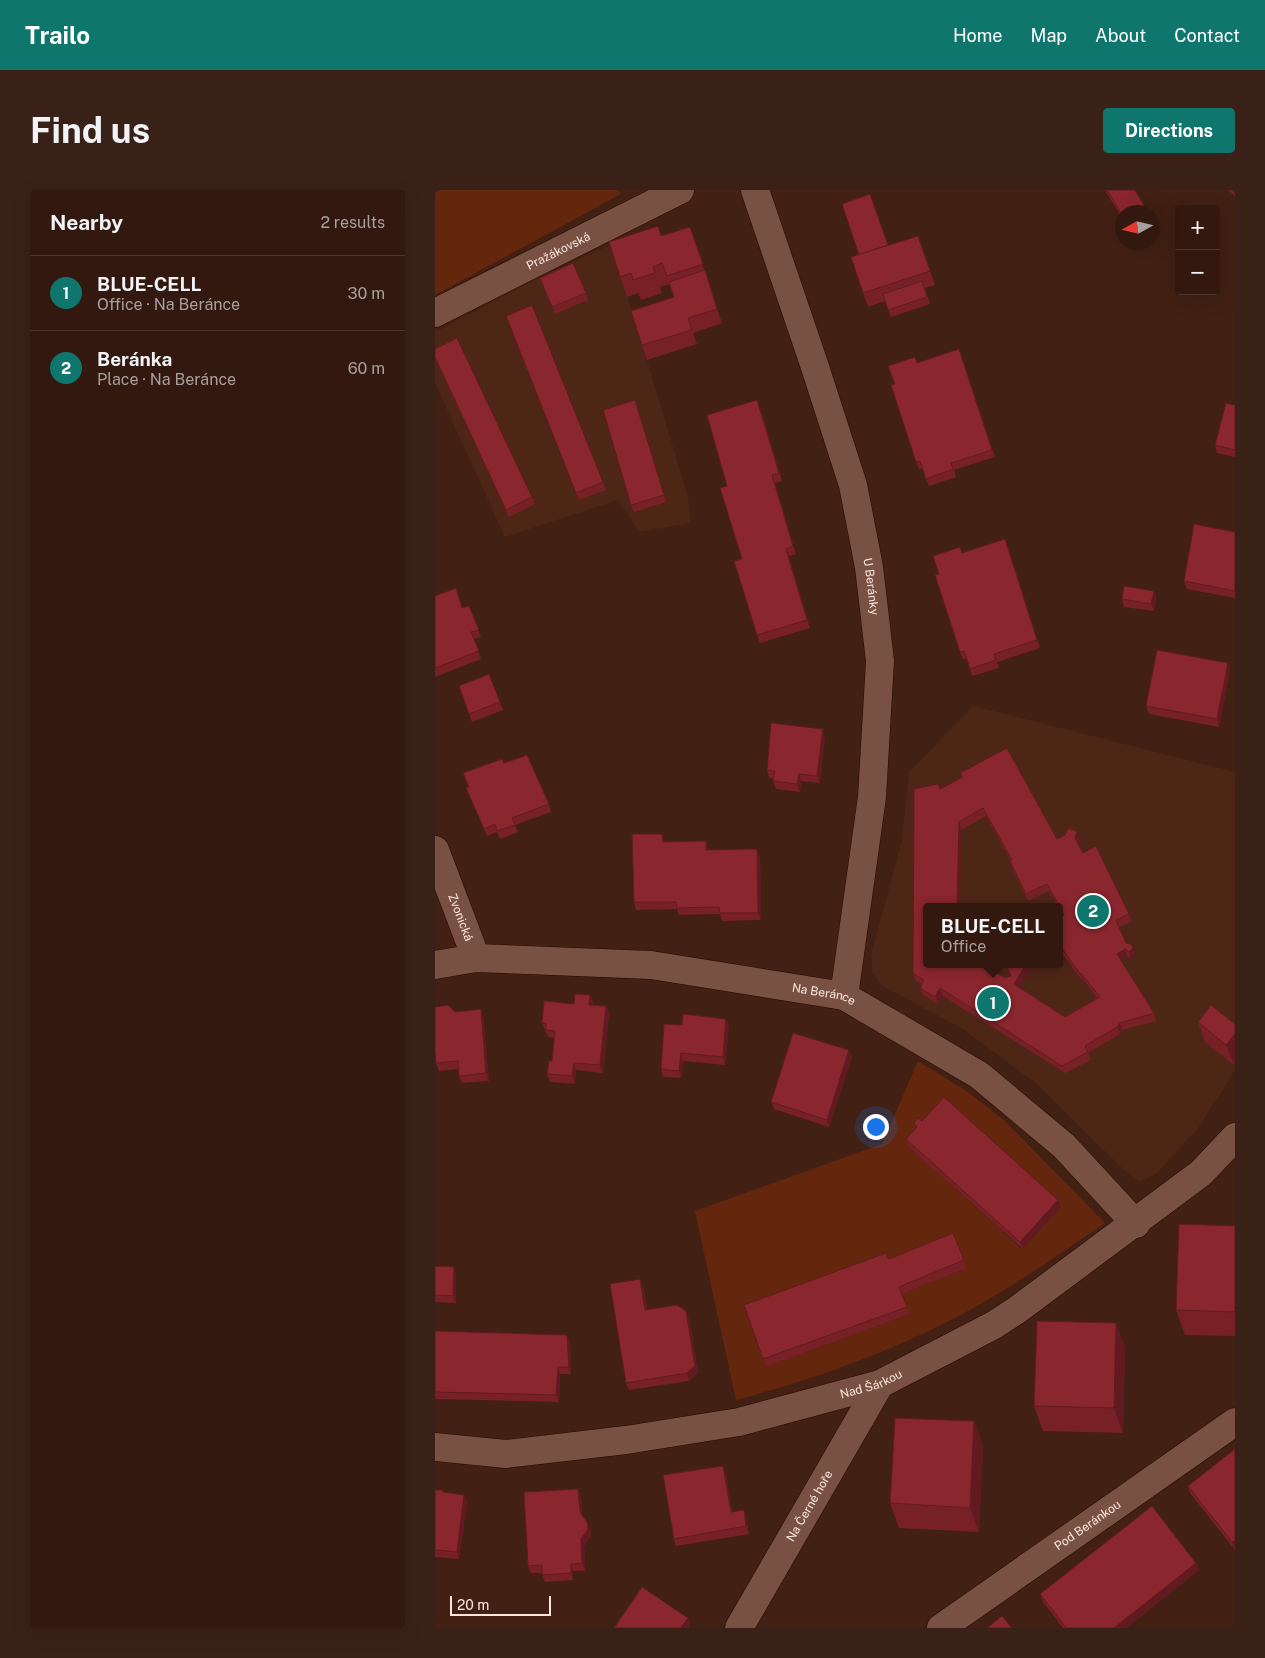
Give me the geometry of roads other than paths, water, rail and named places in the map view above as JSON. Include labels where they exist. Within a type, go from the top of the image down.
[{"type":"street","name":"Pražákovská","points":[[435,313],[680,190]]},
{"type":"street","name":"U Beránky","points":[[755,190],[853,485],[869,567],[879,652],[873,797],[844,996]]},
{"type":"street","name":"Zvonická","points":[[435,850],[476,958]]},
{"type":"street","name":"Na Beránce","points":[[435,965],[476,958],[651,965],[844,996],[979,1075],[1064,1146],[1136,1224]]},
{"type":"street","name":"Nad Šárkou","points":[[435,1447],[506,1454],[626,1440],[739,1422],[880,1384],[994,1325],[1136,1224],[1201,1173],[1235,1137]]},
{"type":"street","name":"Na Černé hoře","points":[[739,1628],[880,1384]]},
{"type":"street","name":"Pod Beránkou","points":[[941,1628],[1235,1422]]},
{"type":"place","name":"Beránka","points":[[1093,911]]},
{"type":"place","name":"BLUE-CELL","points":[[993,1003]]}]
